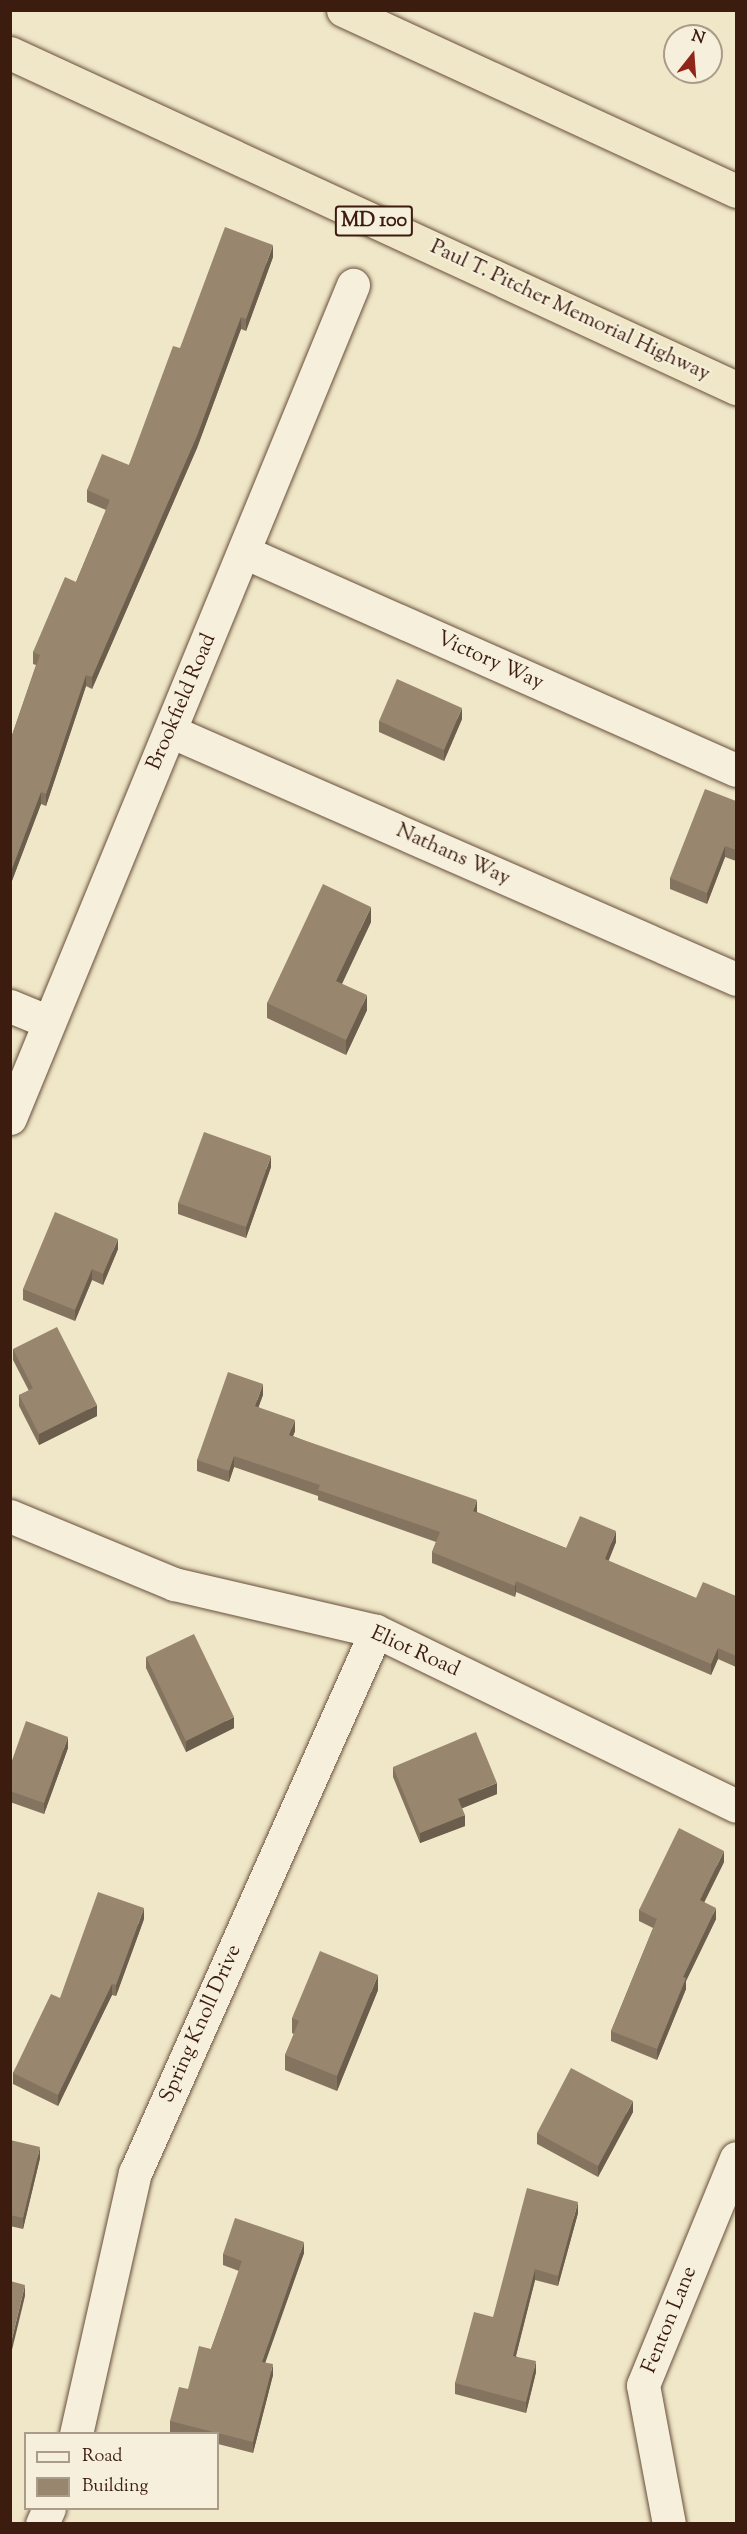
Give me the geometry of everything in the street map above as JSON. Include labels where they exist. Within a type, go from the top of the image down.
[{"type":"highway","points":[[343,10],[736,191]]},
{"type":"highway","name":"Paul T. Pitcher Memorial Highway","points":[[10,53],[736,388]]},
{"type":"street","name":"Brookfield Road","points":[[10,1118],[353,285]]},
{"type":"street","name":"Victory Way","points":[[244,552],[736,770]]},
{"type":"street","name":"Nathans Way","points":[[170,731],[736,979]]},
{"type":"street","points":[[10,1006],[49,1022]]},
{"type":"street","name":"Eliot Road","points":[[10,1516],[174,1584],[376,1631],[736,1806]]},
{"type":"street","name":"Spring Knoll Drive","points":[[76,2432],[135,2173],[376,1631]]},
{"type":"street","name":"Fenton Lane","points":[[669,2523],[643,2385],[736,2158]]},
{"type":"building","points":[[225,227],[273,245],[246,319],[241,317],[197,436],[92,677],[86,675],[46,794],[41,792],[10,874],[10,741],[40,655],[33,652],[65,577],[76,582],[110,500],[87,490],[102,454],[129,465],[173,346],[180,348]]},
{"type":"building","points":[[397,679],[462,708],[444,750],[379,721]]},
{"type":"building","points":[[705,789],[736,801],[736,850],[725,846],[707,893],[670,878]]},
{"type":"building","points":[[323,884],[371,907],[336,981],[367,995],[346,1040],[267,1003]]},
{"type":"building","points":[[204,1132],[271,1156],[246,1227],[178,1203]]},
{"type":"building","points":[[55,1212],[118,1239],[103,1274],[92,1269],[75,1310],[23,1289]]},
{"type":"building","points":[[57,1327],[97,1405],[39,1434],[19,1395],[33,1388],[13,1349]]},
{"type":"building","points":[[228,1372],[263,1384],[255,1406],[295,1420],[289,1435],[477,1500],[473,1511],[566,1548],[580,1516],[616,1531],[605,1559],[696,1598],[703,1582],[736,1596],[736,1656],[718,1648],[711,1664],[516,1581],[515,1586],[432,1552],[440,1532],[318,1490],[320,1485],[234,1456],[229,1471],[197,1460]]},
{"type":"building","points":[[194,1634],[234,1717],[186,1741],[146,1657]]},
{"type":"building","points":[[26,1721],[68,1737],[44,1803],[10,1791],[10,1766]]},
{"type":"building","points":[[476,1732],[497,1783],[458,1799],[465,1815],[420,1833],[393,1767]]},
{"type":"building","points":[[679,1828],[724,1851],[700,1900],[716,1908],[683,1977],[686,1978],[657,2049],[611,2031],[657,1919],[639,1910]]},
{"type":"building","points":[[98,1892],[144,1908],[116,1985],[112,1984],[58,2095],[13,2073],[51,1994],[60,1998]]},
{"type":"building","points":[[320,1951],[378,1975],[337,2076],[285,2055],[299,2021],[292,2018]]},
{"type":"building","points":[[571,2068],[633,2101],[598,2166],[537,2133]]},
{"type":"building","points":[[10,2140],[40,2147],[23,2218],[10,2215]]},
{"type":"building","points":[[527,2188],[578,2202],[558,2276],[535,2269],[513,2356],[536,2361],[526,2402],[455,2383],[474,2312],[493,2317]]},
{"type":"building","points":[[235,2218],[304,2242],[262,2362],[273,2364],[253,2442],[170,2421],[179,2387],[188,2389],[199,2346],[211,2349],[242,2261],[223,2254]]},
{"type":"building","points":[[10,2281],[25,2285],[11,2343],[10,2343]]}]
